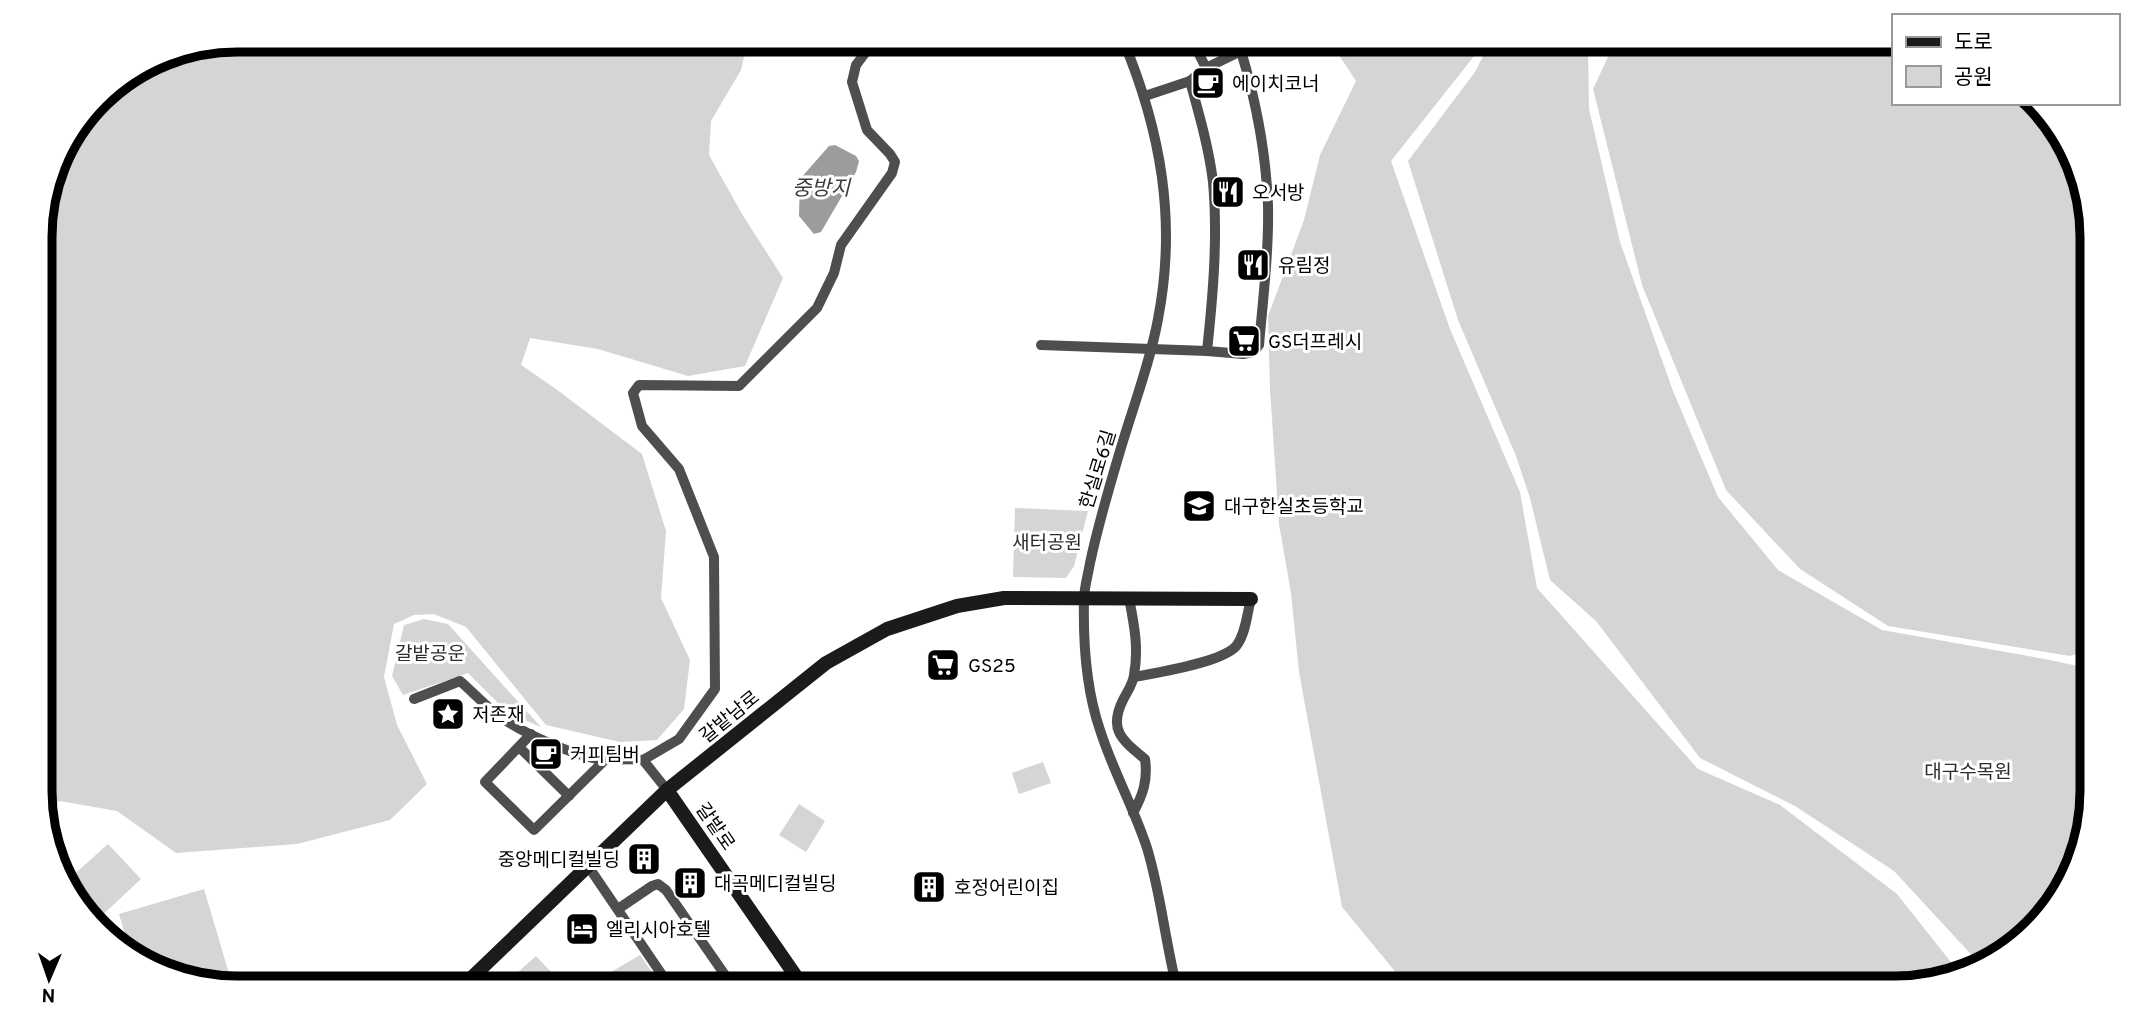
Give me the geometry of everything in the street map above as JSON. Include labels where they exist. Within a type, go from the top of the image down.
[{"type":"main road","name":"갈밭남로","points":[[474,976],[667,790],[826,663],[887,629],[957,606],[1004,598],[1251,599]]},
{"type":"main road","name":"갈밭로","points":[[667,790],[795,976]]},
{"type":"street","name":"한실로6길","points":[[1128,52],[1145,96],[1164,185],[1166,256],[1162,299],[1150,349],[1097,528],[1084,597],[1088,677],[1099,730],[1147,847],[1162,906],[1168,955],[1174,975]]},
{"type":"street","points":[[1198,52],[1206,68]]},
{"type":"street","points":[[1145,96],[1191,81],[1206,68],[1241,52]]},
{"type":"street","points":[[1041,345],[1243,354],[1253,352],[1259,345],[1268,206],[1259,127],[1242,52]]},
{"type":"street","points":[[414,699],[460,681],[501,717],[531,734],[578,753],[605,760],[643,760],[679,738],[715,689],[714,557],[679,469],[642,426],[633,393],[639,385],[739,386],[817,308],[834,273],[841,244],[892,173],[895,162],[867,130],[852,82],[856,65],[865,53]]},
{"type":"street","points":[[1191,81],[1204,133],[1213,190],[1214,277],[1208,351]]},
{"type":"street","points":[[1129,598],[1138,650],[1134,677],[1116,719],[1120,737],[1145,759],[1147,774],[1143,796],[1133,813]]},
{"type":"street","points":[[1134,677],[1192,665],[1225,655],[1236,648],[1242,637],[1251,599]]},
{"type":"street","points":[[531,734],[485,782],[534,830],[605,760]]},
{"type":"street","points":[[1104,742],[1119,734]]},
{"type":"street","points":[[519,747],[569,796]]},
{"type":"street","points":[[643,760],[667,790]]},
{"type":"street","points":[[588,866],[663,976]]},
{"type":"street","points":[[618,909],[658,884],[666,890],[725,976]]},
{"type":"green space","points":[[1337,52],[1476,52],[1391,161],[1450,329],[1520,492],[1537,588],[1698,769],[1780,805],[1897,894],[1954,966],[1908,975],[1398,975],[1342,907],[1299,672],[1291,593],[1279,524],[1268,316],[1304,220],[1320,155],[1356,81]]},
{"type":"green space","name":"대구수목원","points":[[1485,52],[1588,52],[1589,109],[1620,242],[1673,391],[1718,497],[1778,570],[1882,630],[2080,666],[2080,803],[2077,827],[2066,862],[2042,903],[2018,930],[1978,956],[1974,958],[1894,871],[1795,806],[1700,758],[1596,621],[1550,580],[1530,498],[1516,456],[1458,320],[1408,161],[1475,72]]},
{"type":"green space","points":[[1610,52],[1892,52],[1892,105],[2024,105],[2042,125],[2066,166],[2079,213],[2080,653],[2070,656],[1888,626],[1800,569],[1726,490],[1642,285],[1593,89]]},
{"type":"green space","points":[[225,53],[745,53],[741,70],[711,121],[709,155],[742,214],[783,278],[745,366],[688,376],[598,349],[530,338],[521,365],[642,454],[666,531],[661,598],[690,660],[684,709],[657,740],[620,742],[546,725],[466,627],[434,614],[414,615],[394,624],[384,677],[397,725],[427,784],[390,820],[297,844],[176,853],[117,811],[60,801],[53,803],[52,791],[53,225],[59,189],[72,155],[91,125],[115,98],[155,72],[178,62]]},
{"type":"green space","name":"새터공원","points":[[1015,508],[1088,511],[1074,566],[1066,578],[1013,577]]},
{"type":"green space","name":"갈밭공운","points":[[424,619],[448,624],[541,727],[508,713],[468,673],[403,695],[392,676],[404,625]]},
{"type":"green space","points":[[1043,762],[1051,783],[1019,794],[1012,773]]},
{"type":"green space","points":[[799,804],[825,821],[806,852],[779,835]]},
{"type":"green space","points":[[108,844],[141,879],[102,915],[73,875]]},
{"type":"green space","points":[[204,889],[230,975],[189,969],[145,951],[126,938],[119,914]]},
{"type":"green space","points":[[640,955],[654,976],[514,976],[536,956],[553,974],[606,975]]},
{"type":"water","name":"중방지","points":[[835,145],[856,156],[859,161],[856,172],[821,232],[814,234],[799,216],[800,179],[829,146]]},
{"type":"place","name":"에이치코너","points":[[1208,83]]},
{"type":"place","name":"오서방","points":[[1228,192]]},
{"type":"place","name":"유림정","points":[[1253,265]]},
{"type":"place","name":"GS더프레시","points":[[1244,341]]},
{"type":"place","name":"대구한실초등학교","points":[[1199,506]]},
{"type":"place","name":"GS25","points":[[943,665]]},
{"type":"place","name":"저존재","points":[[448,714]]},
{"type":"place","name":"커피팀버","points":[[546,754]]},
{"type":"place","name":"중앙메디컬빌딩","points":[[644,859]]},
{"type":"place","name":"대곡메디컬빌딩","points":[[690,883]]},
{"type":"place","name":"호정어린이집","points":[[929,887]]},
{"type":"place","name":"엘리시아호텔","points":[[582,929]]}]
